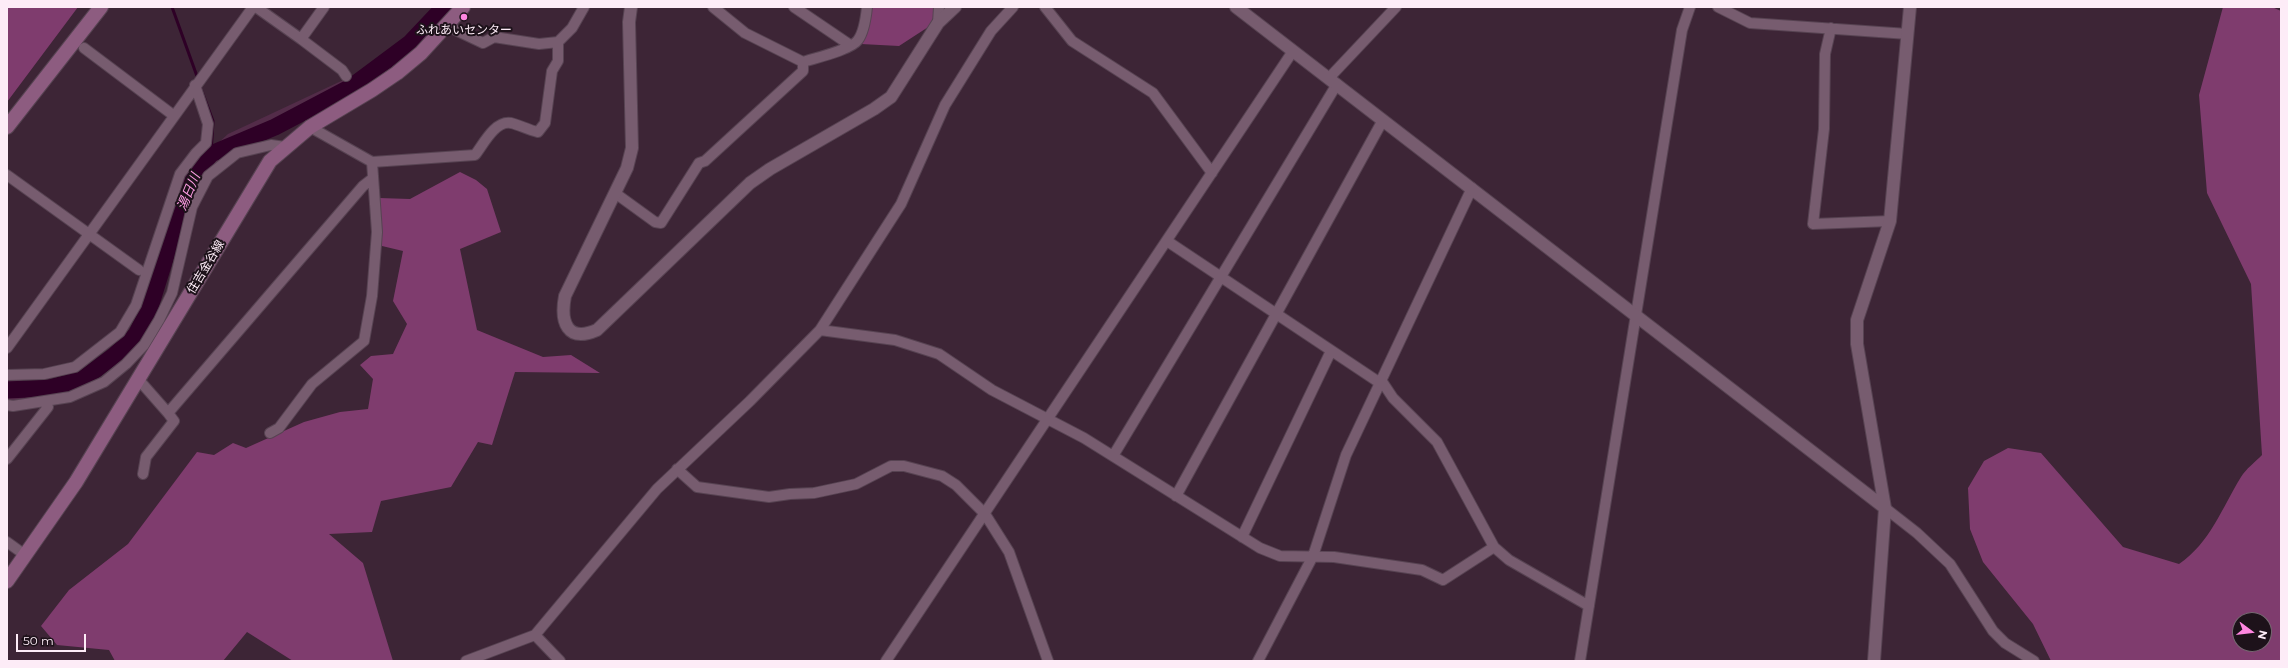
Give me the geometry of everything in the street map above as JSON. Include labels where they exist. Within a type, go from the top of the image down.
[{"type":"main road","points":[[7,127],[101,7]]},
{"type":"main road","name":"住吉金谷線","points":[[7,581],[76,482],[139,380],[256,182],[270,162],[285,147],[310,127],[372,90],[397,73],[421,53],[463,7]]},
{"type":"street","points":[[7,348],[173,116],[254,7],[301,39],[342,70],[346,76]]},
{"type":"street","points":[[301,39],[324,7]]},
{"type":"street","points":[[447,26],[483,42],[494,37],[539,44],[558,42],[572,28],[584,7]]},
{"type":"street","points":[[631,7],[629,22],[632,148],[627,168],[565,296],[562,314],[568,329],[576,334],[585,336],[597,330],[750,183],[770,169],[874,109],[891,97],[938,22],[955,7]]},
{"type":"street","points":[[713,7],[745,33],[803,62],[850,46],[858,41],[865,20],[867,7]]},
{"type":"street","points":[[794,7],[850,46]]},
{"type":"street","points":[[938,22],[939,7]]},
{"type":"street","points":[[466,661],[535,635],[657,489],[676,469],[750,401],[820,330],[901,204],[945,105],[992,31],[1013,7]]},
{"type":"street","points":[[1045,7],[1072,41],[1142,84],[1153,93],[1212,173]]},
{"type":"street","points":[[1236,7],[1636,314],[1917,533],[1950,564],[1993,631],[2005,643],[2034,661]]},
{"type":"street","points":[[1113,456],[1221,277],[1333,81],[1396,7]]},
{"type":"street","points":[[1580,661],[1682,30],[1690,7]]},
{"type":"street","points":[[1718,7],[1750,24],[1908,34]]},
{"type":"street","points":[[1874,661],[1885,508],[1857,338],[1857,320],[1890,221],[1910,7]]},
{"type":"street","points":[[1831,28],[1825,54],[1824,129],[1813,224],[1890,221]]},
{"type":"street","points":[[310,127],[372,162],[475,155],[492,132],[501,125],[510,123],[527,130],[538,132],[545,123],[552,71],[558,61],[558,42]]},
{"type":"street","points":[[84,48],[173,116]]},
{"type":"street","points":[[886,661],[1049,420],[1293,52]]},
{"type":"street","points":[[615,193],[655,222],[661,223],[699,163],[705,161],[803,71],[803,62]]},
{"type":"street","points":[[7,375],[44,374],[75,367],[120,332],[136,305],[180,174],[196,153],[206,143],[208,124],[198,82]]},
{"type":"street","points":[[1176,496],[1383,120]]},
{"type":"street","points":[[7,405],[13,406],[70,397],[104,382],[126,364],[144,345],[160,320],[172,293],[192,207],[208,176],[237,153],[272,145],[285,147]]},
{"type":"street","points":[[270,433],[279,428],[312,384],[364,341],[372,296],[377,232],[372,179],[372,162]]},
{"type":"street","points":[[7,175],[139,270]]},
{"type":"street","points":[[168,413],[363,186],[372,179]]},
{"type":"street","points":[[1258,661],[1313,556],[1346,455],[1472,188]]},
{"type":"street","points":[[1167,241],[1380,382],[1393,398],[1437,442],[1494,547],[1509,560],[1589,606]]},
{"type":"street","points":[[820,330],[895,340],[939,354],[992,390],[1084,438],[1260,548],[1280,556],[1334,557],[1422,570],[1444,580],[1494,547]]},
{"type":"street","points":[[1242,537],[1331,351]]},
{"type":"street","points":[[139,380],[174,421],[146,457],[143,474]]},
{"type":"street","points":[[7,459],[48,407]]},
{"type":"street","points":[[676,469],[697,487],[769,498],[790,494],[814,493],[856,484],[890,466],[904,466],[942,476],[956,485],[985,514],[1009,552],[1048,661]]},
{"type":"street","points":[[7,542],[25,555]]},
{"type":"street","points":[[535,635],[560,661]]},
{"type":"shaded area","points":[[7,7],[78,7],[7,102]]},
{"type":"shaded area","points":[[436,7],[457,7],[400,66],[337,101],[234,149],[201,176],[174,244],[159,295],[142,333],[125,354],[112,365],[80,385],[52,396],[7,402],[7,379],[13,378],[41,386],[76,374],[118,346],[135,323],[166,225],[187,171],[228,134],[354,75],[400,43]]},
{"type":"shaded area","points":[[871,7],[959,7],[899,46],[861,44]]},
{"type":"shaded area","points":[[2223,7],[2272,7],[2281,11],[2281,661],[2051,661],[2033,624],[1983,562],[1970,529],[1968,488],[1984,461],[2008,448],[2041,453],[2123,547],[2179,564],[2190,556],[2199,546],[2214,524],[2241,477],[2262,455],[2251,284],[2207,193],[2199,95]]},
{"type":"shaded area","points":[[460,172],[476,180],[487,189],[501,232],[460,249],[477,330],[543,357],[571,355],[600,373],[515,372],[492,445],[478,442],[451,487],[381,501],[372,532],[329,534],[363,563],[393,661],[293,661],[247,632],[223,661],[115,661],[109,650],[57,645],[41,626],[69,590],[128,544],[197,452],[214,455],[233,443],[246,448],[304,422],[340,412],[368,409],[373,379],[360,365],[371,356],[393,354],[407,324],[393,301],[403,251],[382,246],[379,198],[410,199]]},
{"type":"waterway","points":[[172,7],[198,79]]},
{"type":"waterway","name":"湯日川","points":[[7,390],[50,388],[83,379],[115,355],[136,335],[150,307],[183,201],[194,174],[211,154],[275,127],[351,87],[410,43],[444,7]]},
{"type":"waterway","points":[[200,86],[213,121],[211,154]]},
{"type":"place","name":"ふれあいセンター","points":[[464,17]]}]
